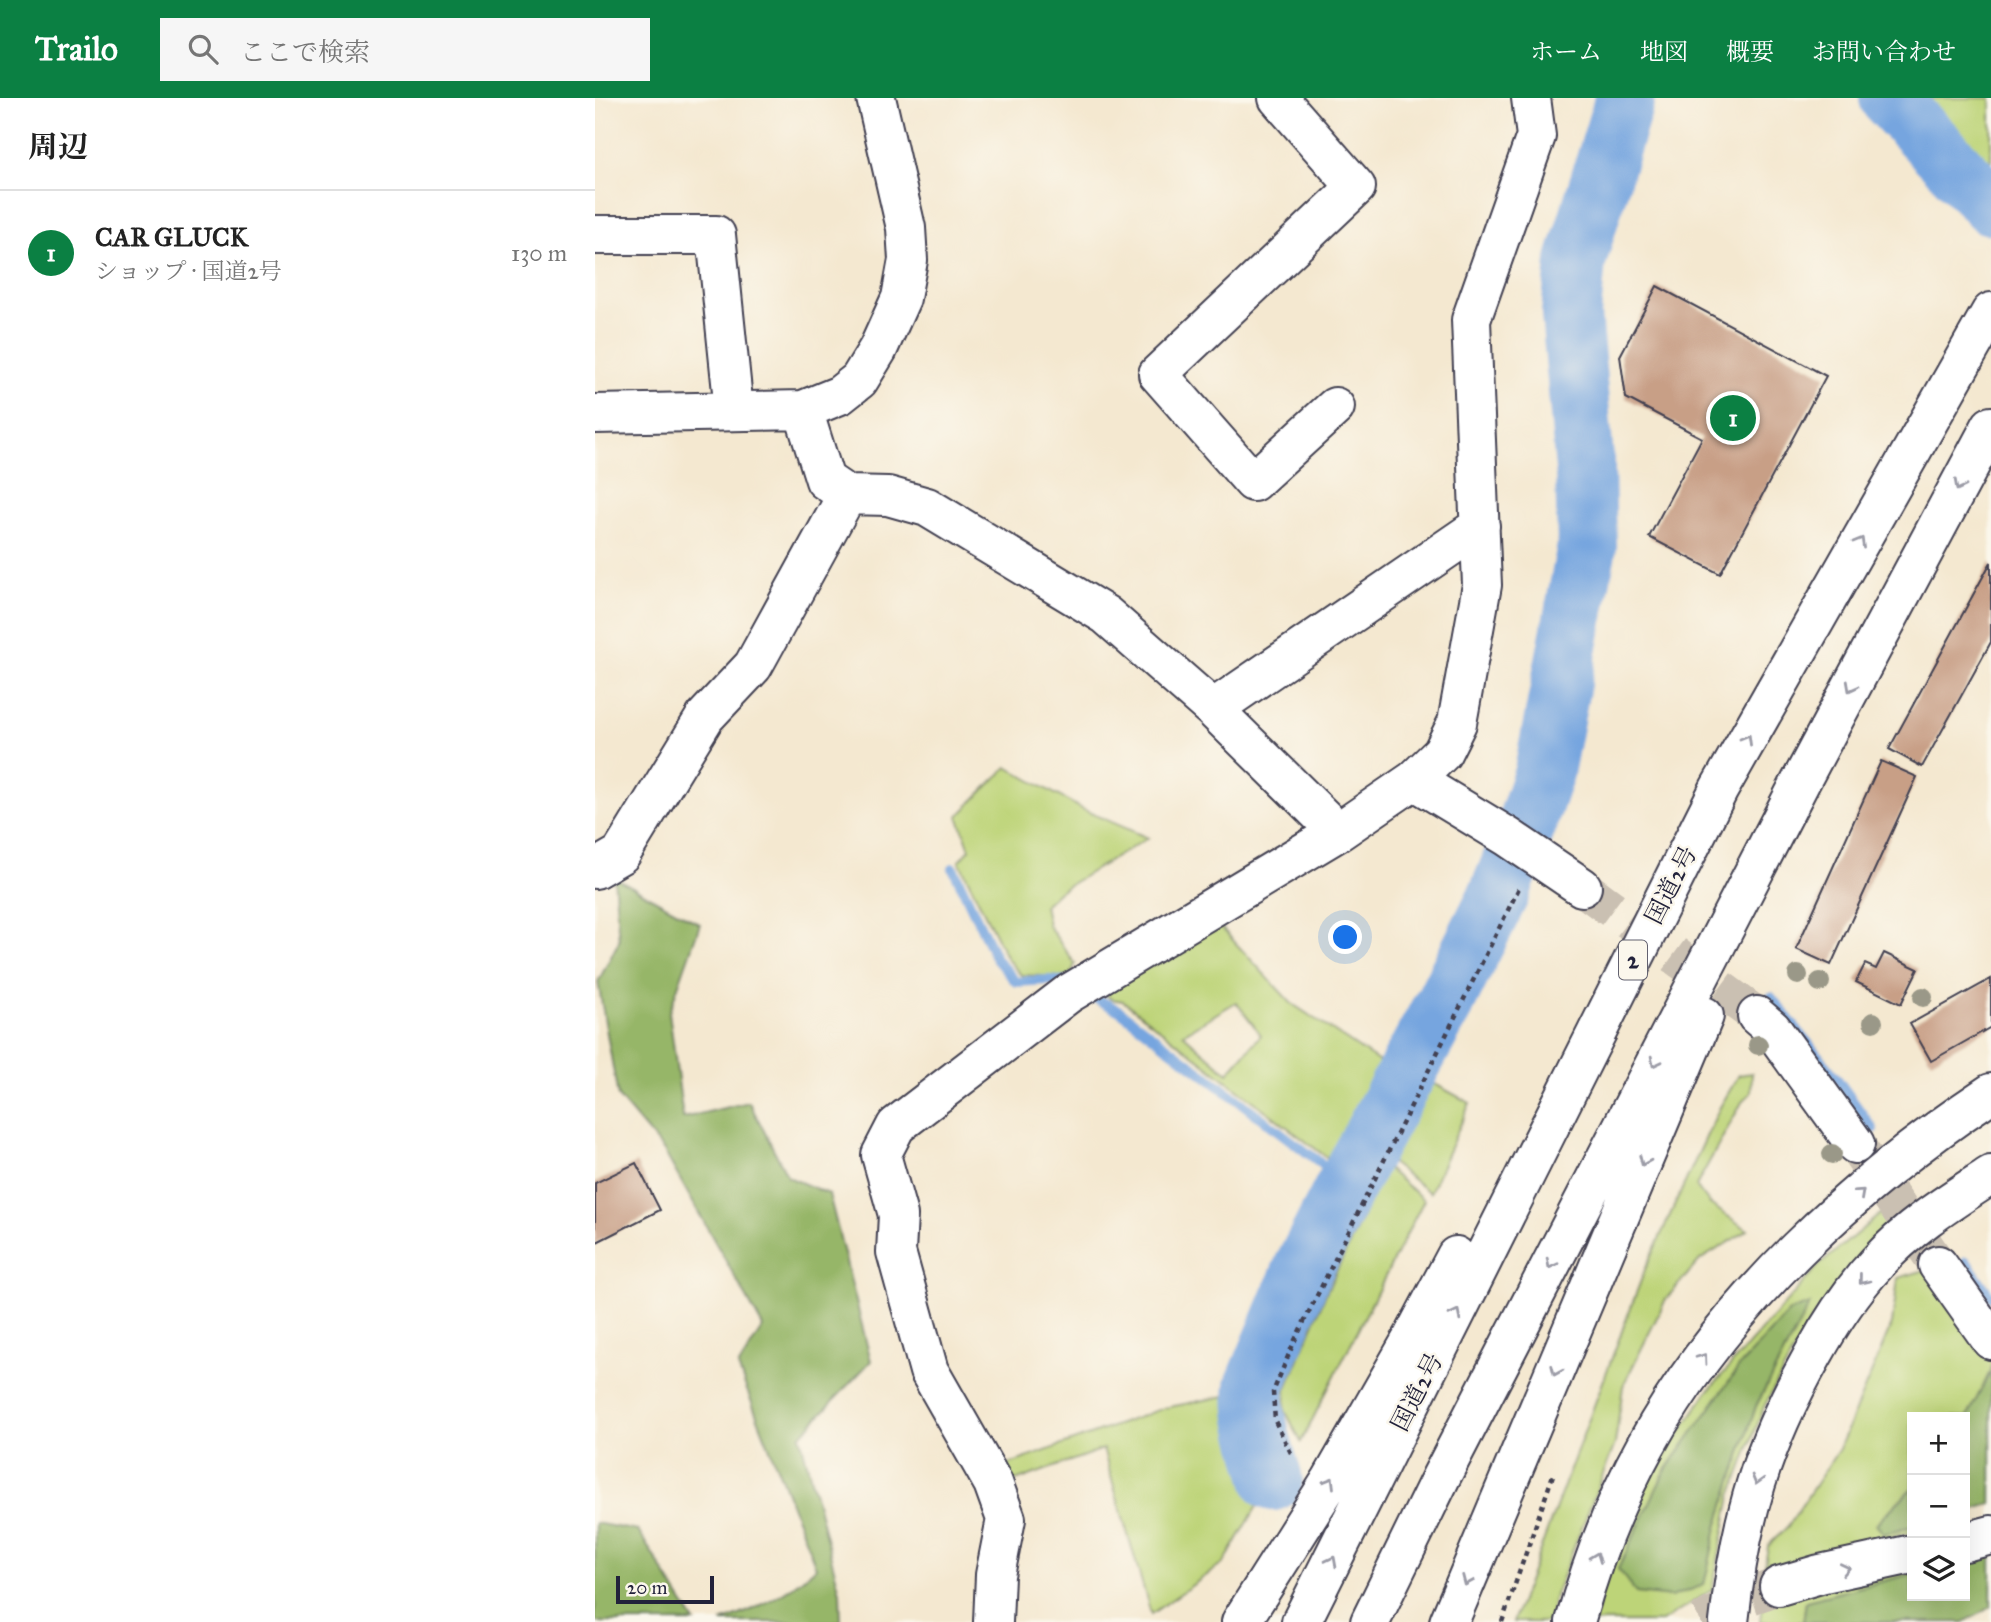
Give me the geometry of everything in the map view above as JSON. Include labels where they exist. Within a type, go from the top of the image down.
[{"type":"main road","points":[[595,414],[803,410],[840,395],[859,380],[879,349],[901,298],[908,260],[906,228],[876,98]]},
{"type":"main road","points":[[1278,98],[1356,187],[1158,374],[1253,482],[1335,407]]},
{"type":"main road","points":[[993,1622],[995,1575],[1006,1519],[993,1483],[929,1371],[896,1252],[898,1215],[881,1155],[896,1126],[1078,988],[1338,832],[1414,780],[1442,753],[1457,723],[1482,585],[1471,320],[1536,136],[1531,98]]},
{"type":"main road","points":[[595,235],[716,235],[734,411]]},
{"type":"main road","name":"国道2号","points":[[1301,1622],[1719,789],[1991,312]]},
{"type":"main road","points":[[803,410],[825,480],[847,495],[888,496],[927,508],[1106,615],[1213,709],[1338,832]]},
{"type":"main road","points":[[1370,1622],[1441,1477],[1801,781],[1991,426]]},
{"type":"main road","points":[[595,869],[621,854],[705,717],[753,666],[847,495]]},
{"type":"main road","points":[[1213,709],[1480,526]]},
{"type":"main road","points":[[1414,780],[1525,848],[1582,887]]},
{"type":"main road","points":[[1449,1622],[1683,1069],[1801,781]]},
{"type":"main road","points":[[1241,1622],[1331,1480],[1413,1337],[1637,915],[1719,789]]},
{"type":"main road","points":[[1757,1016],[1772,1029],[1855,1144]]},
{"type":"main road","points":[[1575,1622],[1602,1540],[1640,1458],[1672,1402],[1737,1314],[1821,1228],[1867,1186],[1921,1142],[1991,1093]]},
{"type":"main road","points":[[1921,1142],[1991,1111]]},
{"type":"main road","points":[[1730,1622],[1735,1572],[1758,1472],[1776,1425],[1824,1336],[1850,1296],[1878,1262],[1910,1232],[1991,1175]]},
{"type":"main road","points":[[1938,1265],[1991,1340]]},
{"type":"main road","points":[[1970,1541],[1991,1535]]},
{"type":"main road","points":[[1779,1586],[1907,1555]]},
{"type":"path","points":[[1291,1452],[1275,1421],[1273,1392],[1525,848]]},
{"type":"path","points":[[1501,1622],[1554,1472]]},
{"type":"green space","points":[[1909,98],[1991,98],[1991,185]]},
{"type":"green space","points":[[1007,767],[1086,811],[1148,838],[1059,891],[1044,905],[1048,925],[1075,964],[1071,974],[1062,977],[1021,975],[1007,959],[959,861],[970,849],[958,816]]},
{"type":"green space","points":[[614,877],[700,924],[669,1012],[683,1118],[749,1102],[788,1177],[829,1194],[871,1361],[800,1436],[840,1592],[841,1622],[721,1622],[772,1599],[816,1567],[738,1367],[763,1327],[664,1151],[618,1097],[598,982],[619,941]]},
{"type":"green space","points":[[1217,923],[1291,1003],[1393,1071],[1343,1170],[1123,1001],[1111,999],[1101,990]],"holes":[[[1236,1002],[1261,1035],[1228,1073],[1183,1034]]]},
{"type":"green space","points":[[1752,1073],[1751,1093],[1742,1102],[1696,1186],[1710,1204],[1748,1230],[1700,1260],[1666,1299],[1623,1386],[1615,1444],[1555,1595],[1549,1622],[1513,1622],[1646,1267],[1720,1107],[1739,1075]]},
{"type":"green space","points":[[1431,1082],[1470,1103],[1430,1193],[1389,1161]]},
{"type":"green space","points":[[1386,1168],[1424,1200],[1301,1442],[1285,1410],[1286,1390],[1327,1291]]},
{"type":"green space","points":[[1908,1191],[1913,1198],[1865,1249],[1806,1328],[1764,1407],[1731,1496],[1712,1590],[1662,1622],[1594,1622],[1605,1579],[1647,1480],[1708,1391],[1818,1266]],"holes":[[[1809,1305],[1756,1406],[1717,1527],[1742,1363],[1790,1311]]]},
{"type":"green space","points":[[1932,1268],[1991,1352],[1991,1376],[1989,1375],[1970,1412],[1907,1412],[1907,1493],[1876,1524],[1884,1534],[1907,1527],[1907,1533],[1764,1571],[1768,1546],[1788,1526],[1839,1449],[1892,1324],[1898,1278]]},
{"type":"green space","points":[[1810,1304],[1756,1406],[1717,1527],[1704,1585],[1671,1597],[1636,1593],[1618,1569],[1664,1473],[1742,1363],[1790,1311]]},
{"type":"green space","points":[[1989,1374],[1991,1504],[1970,1510],[1970,1475],[1970,1412]]},
{"type":"green space","points":[[1231,1395],[1234,1408],[1243,1406],[1264,1494],[1224,1563],[1151,1614],[1103,1449],[1013,1482],[1004,1466],[1164,1408]]},
{"type":"green space","points":[[1907,1493],[1907,1527],[1884,1534],[1876,1524]]},
{"type":"green space","points":[[595,1523],[638,1531],[695,1622],[595,1622]]},
{"type":"green space","points":[[1991,1554],[1991,1607],[1964,1622],[1803,1622],[1806,1601],[1907,1575],[1907,1601],[1970,1601],[1970,1560]]},
{"type":"green space","points":[[1907,1569],[1907,1575],[1806,1601],[1803,1622],[1760,1622],[1762,1603]]},
{"type":"building","points":[[1657,286],[1826,376],[1720,574],[1649,537],[1702,438],[1626,398],[1620,356]]},
{"type":"building","points":[[1991,562],[1991,642],[1922,767],[1889,749]]},
{"type":"building","points":[[1881,761],[1917,777],[1831,965],[1796,949]]},
{"type":"building","points":[[1884,953],[1918,969],[1901,1004],[1856,982],[1865,964],[1876,969]]},
{"type":"building","points":[[1991,979],[1991,1027],[1931,1061],[1910,1024]]},
{"type":"building","points":[[636,1163],[660,1210],[595,1243],[595,1183]]},
{"type":"waterway","points":[[1273,1481],[1257,1422],[1255,1386],[1304,1267],[1446,1000],[1499,894],[1544,772],[1587,546],[1585,469],[1571,314],[1576,261],[1625,98]]},
{"type":"waterway","points":[[1889,98],[1991,205]]},
{"type":"waterway","points":[[953,868],[996,959],[1016,982],[1064,982]]},
{"type":"waterway","points":[[1087,994],[1120,1011],[1347,1183]]},
{"type":"waterway","points":[[1771,997],[1873,1129]]},
{"type":"waterway","points":[[1966,1261],[1991,1297]]},
{"type":"tunnel","points":[[1582,887],[1757,1016]]},
{"type":"tunnel","points":[[1855,1144],[1938,1265]]},
{"type":"tunnel","points":[[1701,1622],[1744,1598],[1779,1586]]},
{"type":"place","name":"CAR GLUCK","points":[[1733,418]]}]
